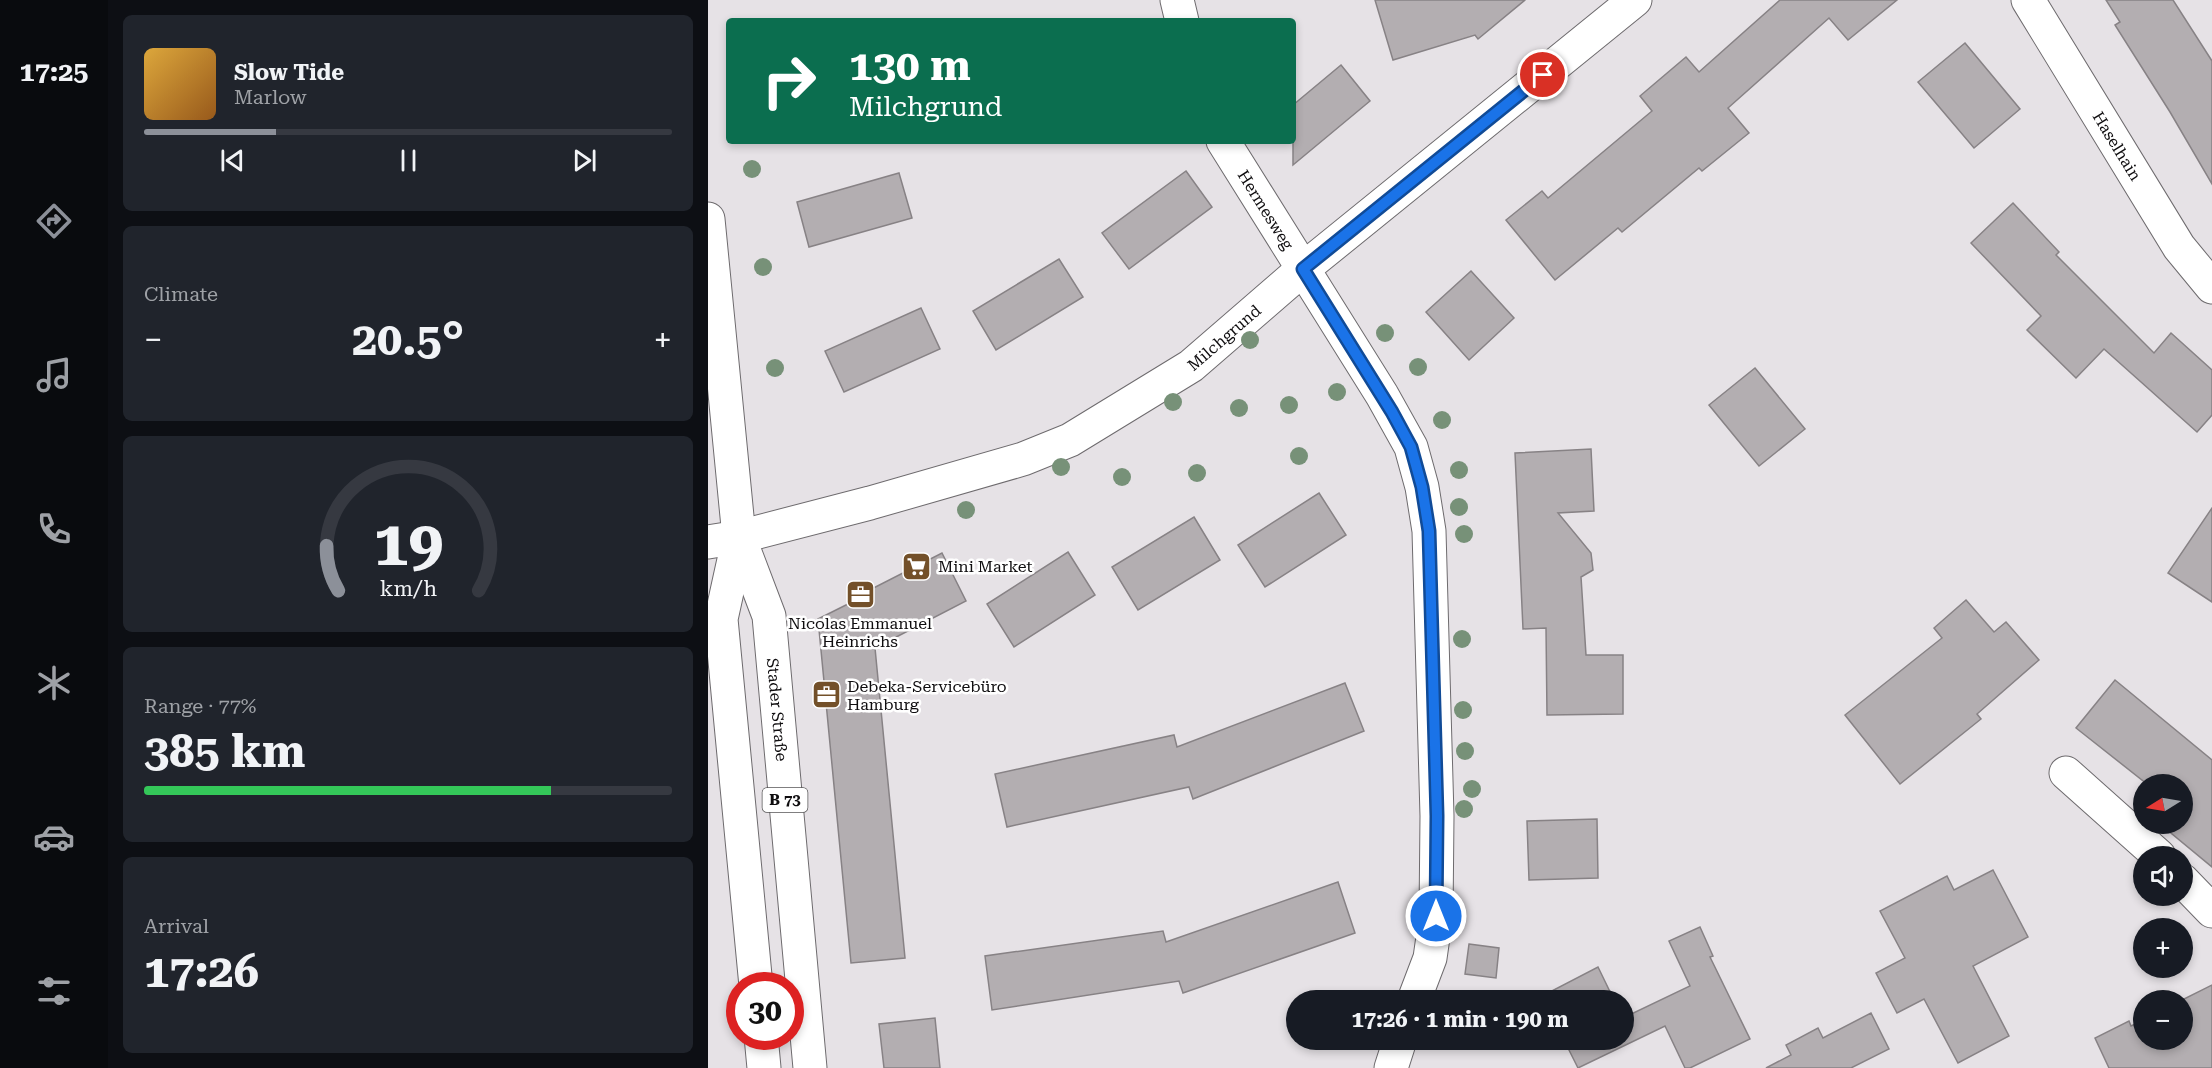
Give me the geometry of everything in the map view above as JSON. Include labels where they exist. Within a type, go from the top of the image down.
[{"type":"street","points":[[1177,0],[1181,18]]},
{"type":"street","name":"Milchgrund","points":[[723,540],[870,503],[1023,459],[1070,440],[1191,366],[1303,269],[1635,0]]},
{"type":"street","name":"Haselhain","points":[[2028,0],[2179,247],[2212,287]]},
{"type":"street","name":"Hermesweg","points":[[1225,144],[1382,395],[1411,447],[1422,487],[1429,531],[1437,816],[1436,916],[1430,958],[1417,990]]},
{"type":"street","name":"Stader Straße","points":[[708,219],[723,540],[721,619],[755,972]]},
{"type":"street","name":"Stader Straße","points":[[723,540],[769,616],[810,1068]]},
{"type":"street","points":[[2066,773],[2147,846]]},
{"type":"street","points":[[2193,891],[2212,911]]},
{"type":"street","points":[[762,1050],[764,1068]]},
{"type":"street","points":[[1390,1068],[1396,1050]]},
{"type":"building","points":[[1375,0],[1525,0],[1478,39],[1475,35],[1393,60]]},
{"type":"building","points":[[1780,0],[1897,0],[1848,40],[1829,18],[1728,108],[1749,133],[1702,171],[1699,168],[1622,232],[1618,228],[1555,280],[1506,220],[1542,191],[1548,198],[1652,111],[1640,96],[1686,57],[1699,72]]},
{"type":"building","points":[[2106,0],[2173,0],[2212,61],[2212,184],[2115,25],[2120,22]]},
{"type":"building","points":[[1965,43],[2020,109],[1974,148],[1918,82]]},
{"type":"building","points":[[1341,65],[1370,101],[1293,165],[1293,144],[1296,144],[1296,102]]},
{"type":"building","points":[[1186,171],[1212,207],[1129,269],[1102,233]]},
{"type":"building","points":[[899,173],[912,218],[809,247],[797,202]]},
{"type":"building","points":[[2013,203],[2059,252],[2056,255],[2154,353],[2171,333],[2212,370],[2212,415],[2197,432],[2104,349],[2076,378],[2027,330],[2041,316],[1971,243]]},
{"type":"building","points":[[1059,259],[1083,297],[996,350],[973,311]]},
{"type":"building","points":[[1471,271],[1514,318],[1469,360],[1426,312]]},
{"type":"building","points":[[921,308],[940,349],[844,392],[825,351]]},
{"type":"building","points":[[1755,368],[1805,429],[1759,466],[1709,405]]},
{"type":"building","points":[[1591,449],[1594,511],[1558,513],[1591,553],[1593,570],[1581,577],[1586,655],[1623,655],[1623,714],[1547,715],[1546,628],[1523,629],[1515,453]]},
{"type":"building","points":[[1319,493],[1346,535],[1265,587],[1238,545]]},
{"type":"building","points":[[2212,508],[2212,602],[2168,573]]},
{"type":"building","points":[[1194,517],[1220,560],[1138,610],[1112,567]]},
{"type":"building","points":[[1068,552],[1095,595],[1014,647],[987,604]]},
{"type":"building","points":[[942,553],[966,601],[875,648],[905,958],[851,963],[818,619]]},
{"type":"building","points":[[1966,600],[1994,632],[2006,622],[2039,660],[1977,714],[1981,719],[1900,784],[1845,715],[1942,638],[1934,628]]},
{"type":"building","points":[[2115,680],[2212,760],[2212,867],[2193,851],[2193,846],[2187,846],[2172,834],[2193,834],[2193,774],[2134,774],[2076,728]]},
{"type":"building","points":[[1345,683],[1364,731],[1193,799],[1189,787],[1007,827],[995,774],[1174,735],[1177,747]]},
{"type":"building","points":[[1597,819],[1598,878],[1529,880],[1527,821]]},
{"type":"building","points":[[1993,870],[2028,937],[1973,966],[2009,1036],[1958,1063],[1924,999],[1897,1013],[1876,973],[1905,958],[1880,911],[1947,876],[1954,890]]},
{"type":"building","points":[[1338,882],[1355,933],[1183,993],[1179,981],[992,1010],[985,956],[1163,931],[1166,942]]},
{"type":"building","points":[[1700,927],[1713,956],[1710,957],[1750,1039],[1690,1068],[1685,1068],[1665,1026],[1634,1041],[1634,1013],[1690,986],[1669,941]]},
{"type":"building","points":[[1469,944],[1499,948],[1496,978],[1465,974]]},
{"type":"building","points":[[1598,967],[1609,990],[1554,990]]},
{"type":"building","points":[[2212,985],[2212,1068],[2109,1068],[2095,1038],[2129,1021],[2131,1026],[2133,1025],[2133,1050],[2193,1050],[2193,994]]},
{"type":"building","points":[[1871,1013],[1889,1049],[1851,1068],[1766,1068],[1791,1055],[1786,1045],[1818,1028],[1823,1038]]},
{"type":"building","points":[[935,1018],[940,1068],[884,1068],[879,1024]]},
{"type":"building","points":[[1569,1050],[1615,1050],[1578,1068]]},
{"type":"place","name":"Mini Market","points":[[917,566]]},
{"type":"place","name":"Nicolas Emmanuel Heinrichs","points":[[860,595]]},
{"type":"place","name":"Debeka-Servicebüro Hamburg","points":[[826,695]]},
{"type":"route","points":[[1436,916],[1437,816],[1429,531],[1422,487],[1411,447],[1392,412],[1303,269],[1543,75]]}]
